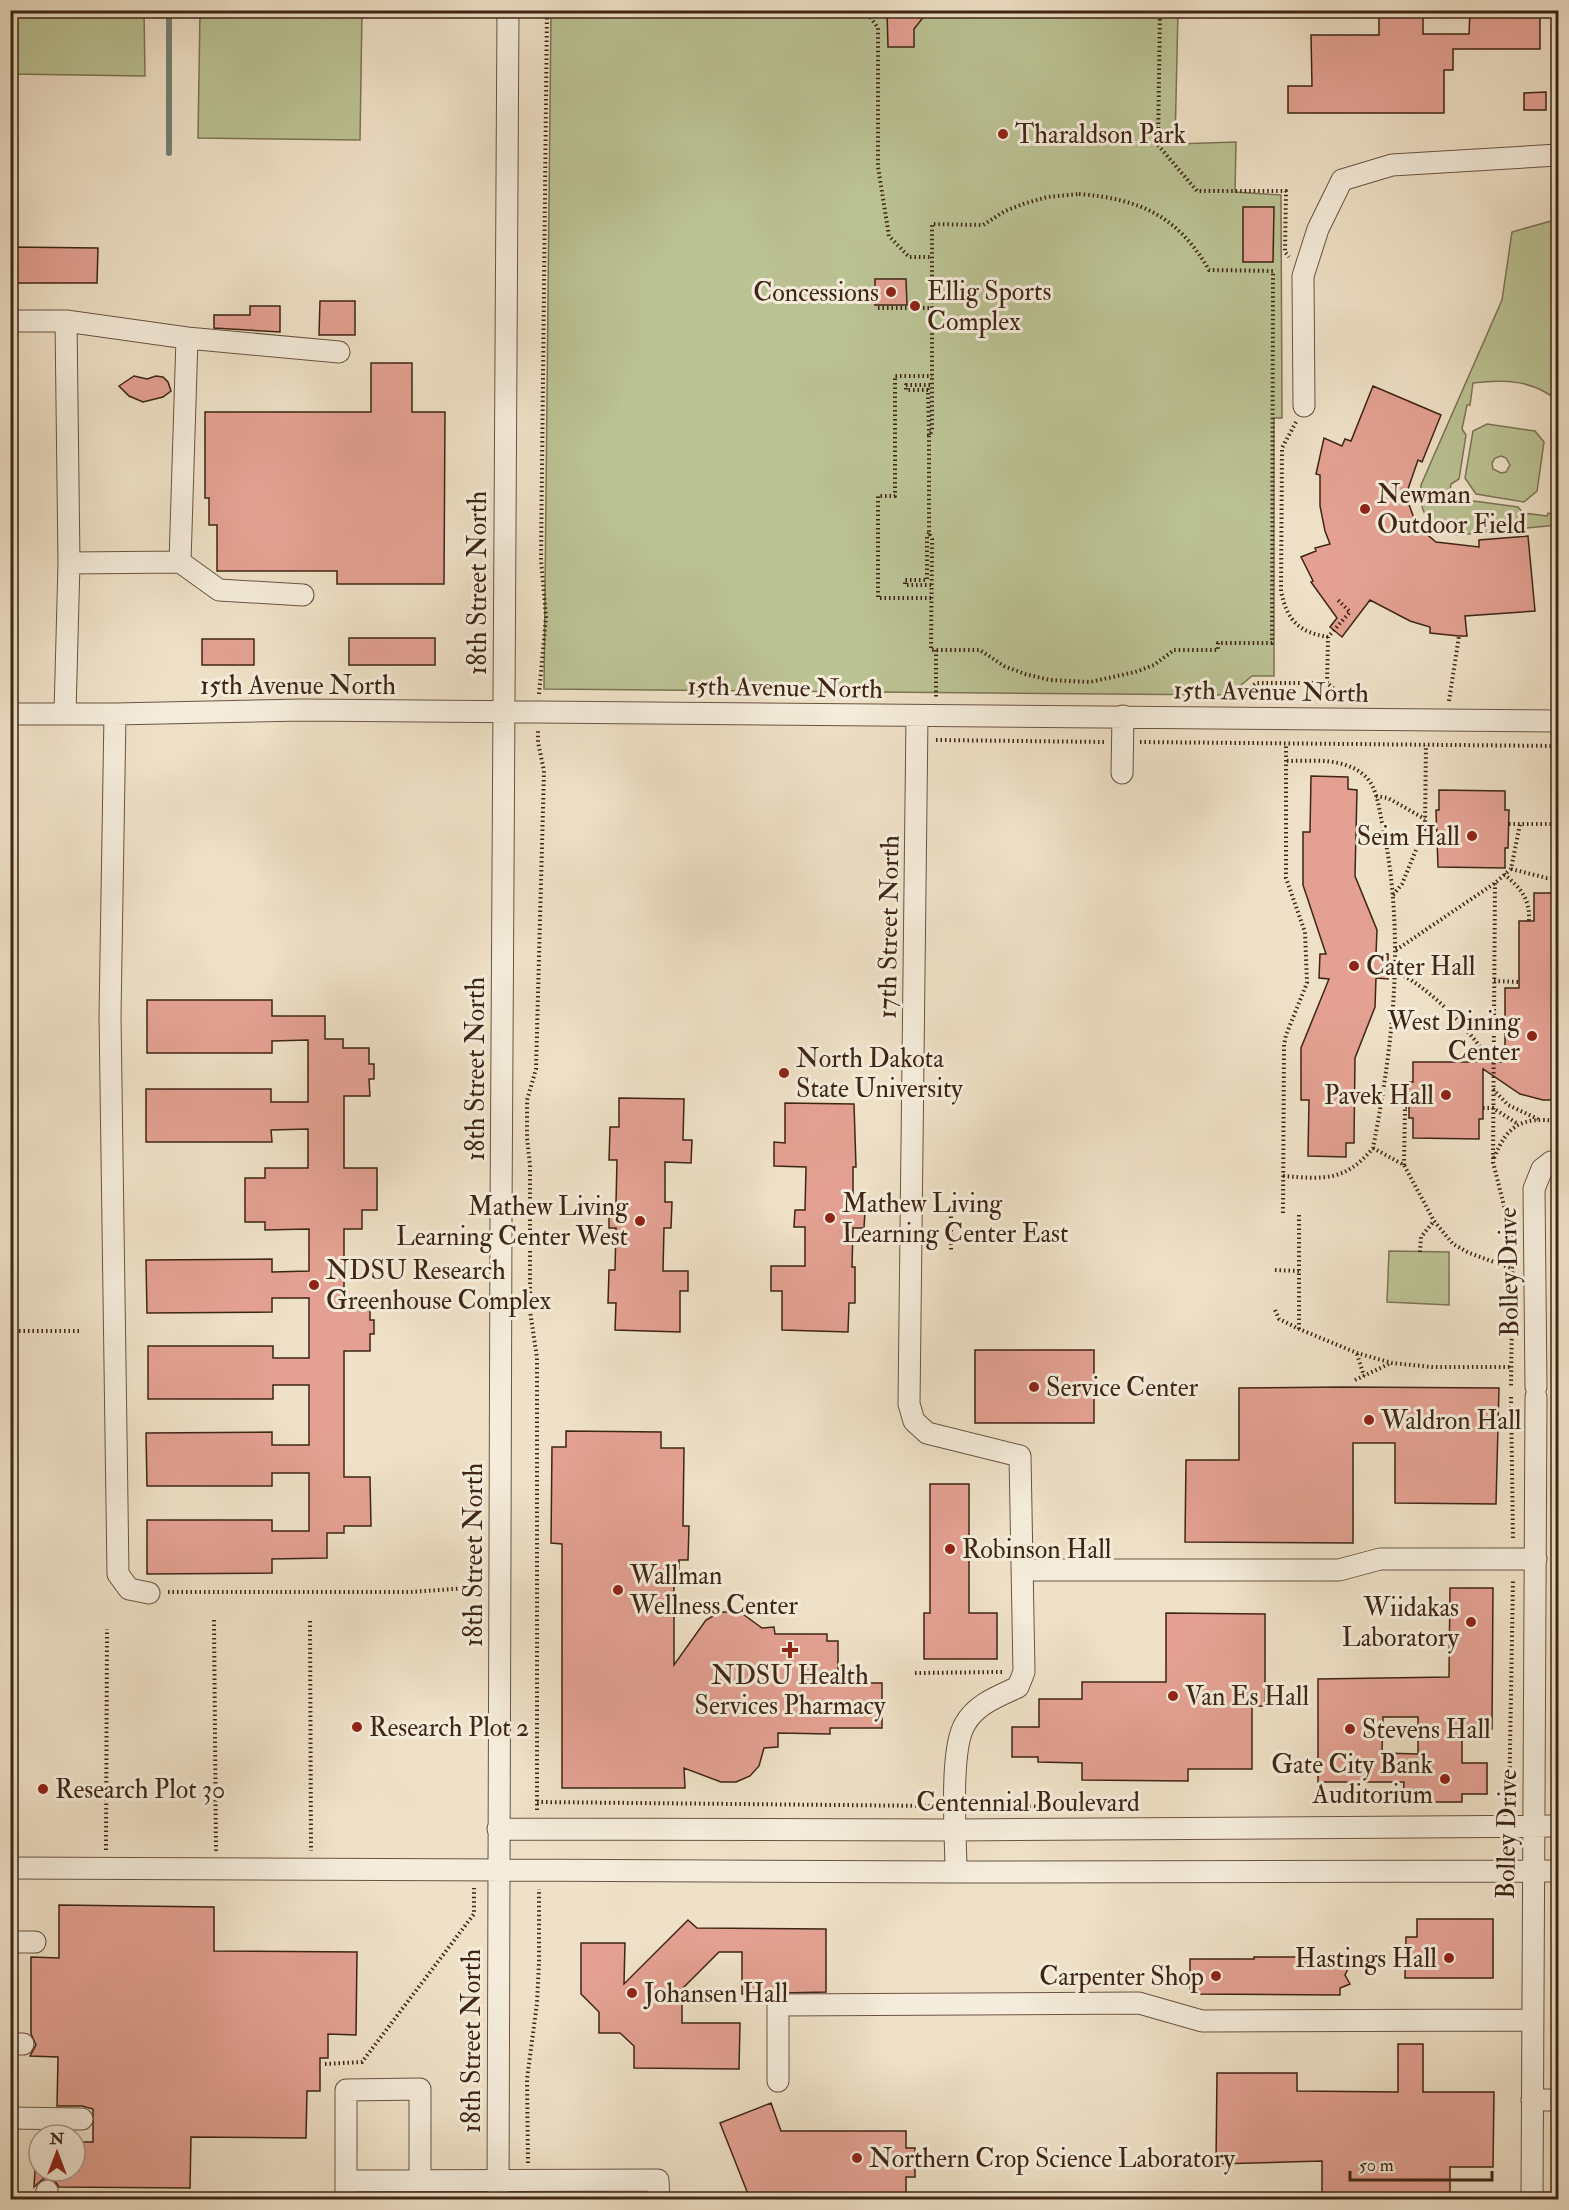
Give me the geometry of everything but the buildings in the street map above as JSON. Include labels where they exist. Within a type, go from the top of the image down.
[{"type":"street","name":"18th Street North","points":[[498,2190],[508,10]]},
{"type":"street","points":[[1304,406],[1303,276],[1318,229],[1342,180],[1392,165],[1558,155]]},
{"type":"street","points":[[10,321],[66,321],[187,338],[339,352]]},
{"type":"street","points":[[65,713],[69,563],[66,321]]},
{"type":"street","points":[[180,562],[187,338]]},
{"type":"street","points":[[69,563],[180,562],[219,590],[303,595]]},
{"type":"street","name":"15th Avenue North","points":[[10,714],[303,710],[1558,721]]},
{"type":"street","points":[[116,714],[110,1016],[118,1574],[129,1588],[149,1593]]},
{"type":"street","name":"17th Street North","points":[[917,716],[909,1404],[914,1421],[927,1433],[1020,1455],[1022,1569]]},
{"type":"street","points":[[1122,773],[1123,717]]},
{"type":"street","name":"Bolley Drive","points":[[1532,2199],[1533,1871],[1549,1817],[1536,1559],[1534,1189],[1542,1169],[1551,1162]]},
{"type":"street","points":[[956,1872],[956,1750],[965,1723],[989,1700],[1018,1687],[1024,1672],[1022,1569],[1339,1570],[1380,1559],[1536,1559]]},
{"type":"street","name":"Centennial Boulevard","points":[[498,1828],[956,1830],[1510,1816],[1549,1817]]},
{"type":"street","points":[[10,1868],[956,1872],[1558,1871]]},
{"type":"street","points":[[10,1942],[35,1942]]},
{"type":"street","points":[[778,2081],[778,2005],[1139,2003],[1202,2021],[1532,2020]]},
{"type":"street","points":[[414,2187],[420,2090],[346,2090],[346,2190],[414,2187],[498,2190],[528,2181],[658,2180],[659,2199]]},
{"type":"street","points":[[1532,2100],[1558,2100]]},
{"type":"street","points":[[10,2118],[82,2119]]},
{"type":"path","points":[[539,1829],[537,1802],[537,1358],[530,1311],[530,1165],[527,1100],[536,1069],[544,771],[538,742],[538,712],[546,617],[541,560],[547,10]]},
{"type":"path","points":[[865,10],[878,28],[878,167],[889,236],[909,257],[932,257]]},
{"type":"path","points":[[1160,10],[1158,145],[1197,190],[1286,190],[1285,252],[1303,276]]},
{"type":"path","points":[[929,436],[932,432],[932,224],[983,225],[1005,211],[1047,198],[1079,194],[1124,200],[1161,216],[1187,238],[1209,270],[1273,271],[1272,643],[1218,643],[1218,650],[1174,650],[1154,664],[1135,672],[1090,682],[1050,680],[1025,674],[1004,666],[980,650],[931,650],[932,539],[929,533]]},
{"type":"path","points":[[878,308],[932,308]]},
{"type":"path","points":[[931,598],[878,598],[878,496],[895,496],[895,376],[932,376]]},
{"type":"path","points":[[932,385],[906,385],[906,390],[928,390],[929,533],[927,537],[927,580],[905,580],[905,585],[932,585]]},
{"type":"path","points":[[1304,406],[1282,448],[1281,591],[1290,618],[1300,627],[1314,634],[1328,637]]},
{"type":"path","points":[[1327,683],[1328,637],[1350,612],[1336,598]]},
{"type":"path","points":[[1448,705],[1459,636]]},
{"type":"path","points":[[936,650],[936,701]]},
{"type":"path","points":[[917,740],[1558,746]]},
{"type":"path","points":[[1283,1213],[1284,1044],[1307,983],[1305,932],[1286,878],[1286,744]]},
{"type":"path","points":[[1392,896],[1402,884],[1425,828],[1426,745]]},
{"type":"path","points":[[1283,1176],[1317,1178],[1345,1173],[1364,1159],[1373,1148],[1394,1014],[1396,971],[1395,916],[1389,855],[1376,796],[1366,777],[1346,765],[1327,761],[1286,761]]},
{"type":"path","points":[[1376,796],[1388,798],[1425,819]]},
{"type":"path","points":[[1509,824],[1558,824]]},
{"type":"path","points":[[1396,950],[1495,883],[1511,869],[1520,824]]},
{"type":"path","points":[[1425,828],[1436,826]]},
{"type":"path","points":[[1511,869],[1547,878],[1558,878]]},
{"type":"path","points":[[1504,874],[1520,888],[1529,907],[1529,921]]},
{"type":"path","points":[[1495,883],[1493,1162],[1504,1206],[1513,1228],[1511,1388]]},
{"type":"path","points":[[1396,971],[1415,981],[1445,1007],[1493,1062]]},
{"type":"path","points":[[1494,981],[1519,981]]},
{"type":"path","points":[[1493,1089],[1508,1105],[1538,1119],[1558,1121]]},
{"type":"path","points":[[1410,1107],[1405,1107],[1404,1165],[1434,1221],[1453,1244],[1469,1253],[1511,1268]]},
{"type":"path","points":[[1483,1108],[1493,1108],[1518,1124]]},
{"type":"path","points":[[1493,1162],[1502,1138],[1518,1124],[1538,1119]]},
{"type":"path","points":[[1373,1148],[1404,1165]]},
{"type":"path","points":[[951,1212],[951,1251]]},
{"type":"path","points":[[1299,1214],[1299,1329]]},
{"type":"path","points":[[1420,1252],[1421,1237],[1434,1221]]},
{"type":"path","points":[[1556,1256],[1558,1228]]},
{"type":"path","points":[[1557,1267],[1558,1313]]},
{"type":"path","points":[[1275,1270],[1299,1271]]},
{"type":"path","points":[[1275,1311],[1279,1319],[1299,1329],[1357,1353],[1392,1363],[1432,1368],[1510,1367],[1536,1384]]},
{"type":"path","points":[[10,1331],[80,1331]]},
{"type":"path","points":[[1357,1353],[1364,1376]]},
{"type":"path","points":[[1355,1380],[1392,1363]]},
{"type":"path","points":[[1510,1816],[1513,1559],[1511,1397]]},
{"type":"path","points":[[1498,1807],[1510,1816],[1549,1817],[1558,1559]]},
{"type":"path","points":[[149,1593],[411,1592],[501,1585]]},
{"type":"path","points":[[214,1620],[216,1869]]},
{"type":"path","points":[[310,1621],[311,1870]]},
{"type":"path","points":[[106,1869],[107,1629]]},
{"type":"path","points":[[915,1673],[1024,1672]]},
{"type":"path","points":[[537,1802],[1148,1807]]},
{"type":"path","points":[[528,2181],[526,2079],[533,2042],[539,1963],[539,1870]]},
{"type":"path","points":[[325,2064],[362,2062],[474,1914],[474,1871]]},
{"type":"green space","points":[[11,10],[144,11],[145,76],[11,74]]},
{"type":"green space","points":[[200,11],[362,11],[360,140],[198,138]]},
{"type":"green space","name":"Ellig Sports Complex","points":[[551,11],[1178,11],[1175,144],[1236,142],[1235,192],[1281,195],[1282,418],[1274,418],[1274,676],[1252,676],[1229,695],[544,689]]},
{"type":"green space","points":[[1558,219],[1558,401],[1528,385],[1507,381],[1473,383],[1470,405],[1467,405],[1462,429],[1466,435],[1459,479],[1451,484],[1448,502],[1466,505],[1474,501],[1518,507],[1523,513],[1558,515],[1558,525],[1457,535],[1448,532],[1433,524],[1424,512],[1420,495],[1421,485],[1502,300],[1512,232]]},
{"type":"green space","points":[[1487,424],[1535,431],[1544,442],[1537,491],[1524,502],[1476,494],[1465,478],[1473,431]],"holes":[[[1501,456],[1506,458],[1510,465],[1506,472],[1501,473],[1493,469],[1492,463],[1495,458]]]},
{"type":"green space","points":[[1389,1251],[1449,1252],[1449,1305],[1387,1302]]},
{"type":"waterway","points":[[169,10],[169,153]]},
{"type":"place","name":"Tharaldson Park","points":[[1003,134]]},
{"type":"place","name":"Concessions","points":[[891,292]]},
{"type":"place","name":"Ellig Sports Complex","points":[[915,306]]},
{"type":"place","name":"Newman Outdoor Field","points":[[1365,509]]},
{"type":"place","name":"Seim Hall","points":[[1472,836]]},
{"type":"place","name":"Cater Hall","points":[[1354,966]]},
{"type":"place","name":"West Dining Center","points":[[1532,1036]]},
{"type":"place","name":"North Dakota State University","points":[[784,1073]]},
{"type":"place","name":"Pavek Hall","points":[[1446,1095]]},
{"type":"place","name":"Mathew Living Learning Center East","points":[[830,1218]]},
{"type":"place","name":"Mathew Living Learning Center West","points":[[640,1221]]},
{"type":"place","name":"NDSU Research Greenhouse Complex","points":[[314,1285]]},
{"type":"place","name":"Service Center","points":[[1034,1387]]},
{"type":"place","name":"Waldron Hall","points":[[1369,1420]]},
{"type":"place","name":"Robinson Hall","points":[[950,1549]]},
{"type":"place","name":"Wallman Wellness Center","points":[[618,1590]]},
{"type":"place","name":"Wiidakas Laboratory","points":[[1471,1622]]},
{"type":"place","name":"NDSU Health Services Pharmacy","points":[[790,1650]]},
{"type":"place","name":"Van Es Hall","points":[[1173,1696]]},
{"type":"place","name":"Research Plot 2","points":[[357,1727]]},
{"type":"place","name":"Stevens Hall","points":[[1350,1729]]},
{"type":"place","name":"Gate City Bank Auditorium","points":[[1445,1779]]},
{"type":"place","name":"Research Plot 30","points":[[43,1789]]},
{"type":"place","name":"Hastings Hall","points":[[1449,1958]]},
{"type":"place","name":"Carpenter Shop","points":[[1216,1976]]},
{"type":"place","name":"Johansen Hall","points":[[632,1993]]},
{"type":"place","name":"Northern Crop Science Laboratory","points":[[857,2158]]}]
